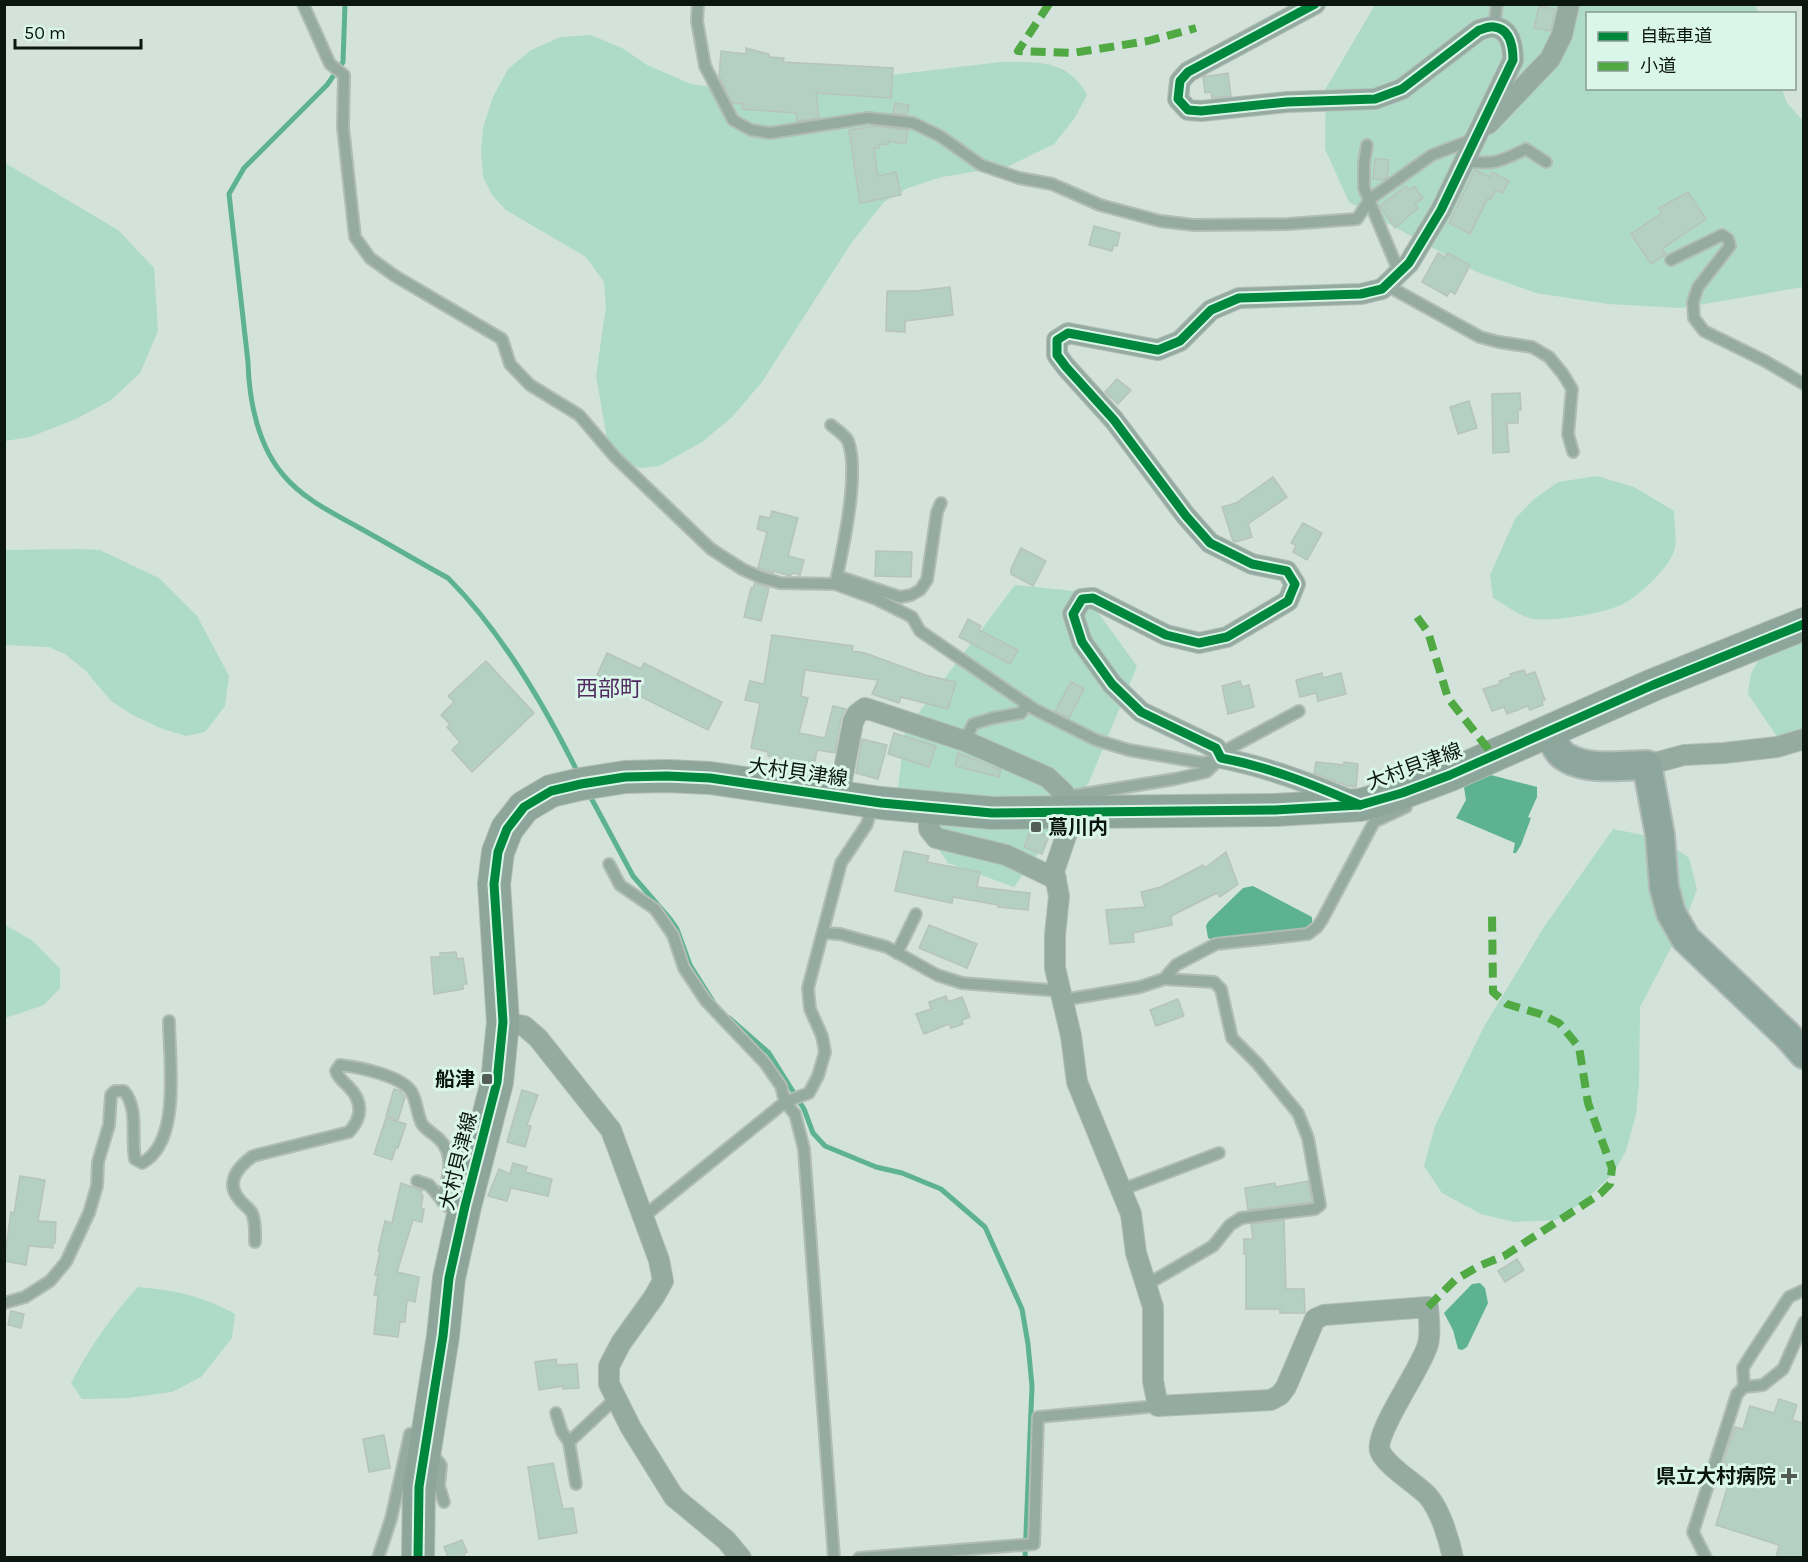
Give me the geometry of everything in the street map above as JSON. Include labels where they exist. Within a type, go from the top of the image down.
[{"type":"main road","name":"大村貝津線","points":[[418,1557],[419,1487],[443,1336],[453,1207],[497,1082],[502,1022],[494,884],[498,852],[507,829],[524,807],[551,791],[625,777],[667,776],[710,778],[873,802],[992,813],[1068,805],[1275,810],[1360,805],[1449,775],[1653,685],[1803,624]]},
{"type":"street","points":[[1315,4],[1188,72],[1180,81],[1178,99],[1188,110],[1202,111],[1287,102],[1375,99],[1402,89],[1479,30],[1494,27],[1504,32],[1513,44],[1513,60],[1442,210],[1409,263],[1382,289],[1361,294],[1239,298],[1211,310],[1180,341],[1158,350],[1068,333],[1057,340],[1057,355],[1114,420],[1186,516],[1210,543],[1252,564],[1287,571],[1295,584],[1288,601],[1227,637],[1198,644],[1166,635],[1093,598],[1082,599],[1073,614],[1082,642],[1112,684],[1141,712],[1216,748],[1220,756],[1255,764],[1287,775],[1360,805]]},
{"type":"street","points":[[1474,139],[1550,59],[1562,35],[1569,4]]},
{"type":"street","points":[[839,796],[854,722],[857,714],[865,708],[965,741],[1047,777],[1064,793],[1068,805],[1070,827],[1054,871],[1059,896],[1055,935],[1055,968],[1071,1036],[1077,1082],[1131,1214],[1136,1253],[1153,1307],[1154,1381],[1158,1406],[1271,1400],[1280,1395],[1286,1387],[1315,1319],[1324,1316],[1428,1307],[1428,1343],[1422,1359],[1381,1436],[1380,1450],[1388,1461],[1428,1497],[1448,1534],[1453,1557]]},
{"type":"street","points":[[1549,731],[1555,746],[1566,758],[1589,766],[1647,765],[1684,755],[1777,747],[1802,741]]},
{"type":"street","points":[[1647,765],[1660,835],[1664,887],[1671,914],[1686,939],[1788,1036],[1803,1054]]},
{"type":"street","points":[[929,808],[929,829],[936,838],[1006,855],[1056,879]]},
{"type":"street","points":[[502,1022],[524,1026],[538,1038],[611,1130],[659,1260],[663,1281],[609,1366],[609,1384],[631,1428],[674,1497],[726,1540],[741,1557]]},
{"type":"lane","points":[[303,4],[330,63],[344,75],[343,127],[355,237],[370,258],[395,276],[502,339],[510,364],[530,385],[579,415],[616,458],[711,549],[742,569],[780,583],[836,580],[900,597],[911,595],[920,590],[927,580],[937,512],[941,503]]},
{"type":"lane","points":[[698,4],[697,21],[705,66],[734,120],[751,130],[770,133],[868,118],[913,123],[940,136],[981,165],[1019,178],[1052,184],[1100,205],[1160,221],[1194,225],[1288,224],[1358,219],[1369,202],[1432,154],[1474,139]]},
{"type":"lane","points":[[1494,27],[1497,4]]},
{"type":"lane","points":[[1367,145],[1364,188],[1393,279],[1480,337],[1532,346],[1549,357],[1572,389],[1568,434],[1573,452]]},
{"type":"lane","points":[[1464,161],[1488,164],[1501,161],[1526,149],[1546,162]]},
{"type":"lane","points":[[1671,260],[1722,235],[1728,239],[1730,246],[1698,287],[1693,302],[1694,318],[1704,331],[1765,361],[1803,384]]},
{"type":"lane","points":[[831,425],[847,438],[853,460],[845,541],[836,580]]},
{"type":"lane","points":[[836,580],[912,616],[920,631],[1027,704],[1096,740],[1129,750],[1203,763],[1220,756],[1299,711]]},
{"type":"lane","points":[[965,741],[973,724],[1021,713],[1027,704]]},
{"type":"lane","points":[[1068,805],[1206,772],[1220,756]]},
{"type":"lane","points":[[1164,979],[1176,965],[1216,944],[1308,934],[1317,927],[1374,822],[1408,806],[1416,788]]},
{"type":"lane","points":[[643,1217],[785,1102],[809,1093],[818,1076],[825,1052],[822,1036],[810,1009],[808,988],[841,863],[867,824],[873,802]]},
{"type":"lane","points":[[609,864],[620,885],[655,909],[673,935],[684,968],[706,1002],[765,1063],[781,1086],[785,1102],[795,1114],[804,1149],[834,1557]]},
{"type":"lane","points":[[897,952],[916,914]]},
{"type":"lane","points":[[823,933],[840,934],[865,940],[897,952],[937,975],[962,983],[1062,995],[1140,987],[1164,979],[1214,982],[1221,989],[1232,1038],[1257,1063],[1298,1113],[1308,1138],[1320,1205],[1315,1209],[1241,1218],[1230,1225],[1213,1246],[1146,1285]]},
{"type":"lane","points":[[4,1303],[25,1297],[50,1281],[66,1262],[92,1204],[97,1186],[98,1162],[109,1125],[111,1095],[115,1091],[124,1091],[129,1097],[135,1138],[133,1149],[135,1159],[142,1163],[149,1159],[162,1141],[170,1114],[169,1021]]},
{"type":"lane","points":[[255,1242],[252,1212],[234,1191],[232,1182],[235,1174],[253,1156],[349,1132],[356,1125],[360,1111],[359,1099],[339,1078],[336,1071],[340,1065],[388,1076],[401,1081],[412,1092],[424,1127],[441,1141],[448,1151],[453,1207]]},
{"type":"lane","points":[[1121,1190],[1219,1152]]},
{"type":"lane","points":[[417,1181],[429,1185],[453,1207]]},
{"type":"lane","points":[[1744,1387],[1743,1368],[1750,1355],[1789,1297],[1803,1290]]},
{"type":"lane","points":[[1706,1557],[1693,1532],[1723,1431],[1737,1394],[1744,1387],[1763,1385],[1783,1369],[1803,1322]]},
{"type":"lane","points":[[569,1442],[616,1398]]},
{"type":"lane","points":[[859,1557],[1034,1544],[1038,1417],[1158,1406]]},
{"type":"lane","points":[[556,1413],[562,1432],[569,1442],[576,1484]]},
{"type":"lane","points":[[378,1557],[391,1519],[410,1434],[426,1437],[441,1465],[439,1486],[444,1502]]},
{"type":"shaded area","points":[[1375,5],[1755,5],[1758,12],[1586,12],[1586,90],[1782,90],[1787,103],[1803,121],[1803,287],[1681,308],[1608,304],[1536,293],[1477,272],[1349,202],[1325,149],[1326,88]]},
{"type":"shaded area","points":[[591,35],[622,48],[647,65],[691,84],[748,92],[1015,62],[1039,63],[1061,69],[1079,83],[1087,95],[1074,119],[1054,144],[1009,166],[942,177],[908,188],[884,202],[852,242],[762,382],[732,417],[702,442],[659,466],[641,468],[611,461],[596,376],[606,306],[604,282],[586,257],[506,210],[492,195],[483,177],[481,151],[483,128],[493,97],[508,69],[531,50],[561,37]]},
{"type":"shaded area","points":[[5,163],[118,230],[154,268],[158,331],[140,373],[111,400],[76,419],[30,437],[5,441]]},
{"type":"shaded area","points":[[1597,476],[1634,487],[1674,511],[1675,548],[1661,572],[1645,588],[1621,605],[1578,616],[1542,620],[1529,618],[1493,598],[1490,575],[1515,519],[1533,500],[1558,482]]},
{"type":"shaded area","points":[[5,550],[100,550],[159,578],[197,616],[229,676],[225,706],[205,732],[186,736],[160,728],[131,714],[111,701],[86,671],[65,654],[49,647],[5,645]]},
{"type":"shaded area","points":[[1015,585],[1083,592],[1137,666],[1089,782],[1014,887],[948,863],[898,788],[905,731]]},
{"type":"shaded area","points":[[1803,630],[1803,731],[1778,738],[1748,694],[1751,674],[1763,652]]},
{"type":"shaded area","points":[[1491,775],[1537,787],[1537,797],[1528,817],[1531,818],[1516,853],[1513,853],[1515,843],[1456,818],[1466,800],[1464,787]]},
{"type":"shaded area","points":[[1613,829],[1662,839],[1689,858],[1697,889],[1685,921],[1640,1007],[1639,1084],[1636,1114],[1626,1151],[1612,1175],[1584,1201],[1556,1220],[1515,1222],[1481,1214],[1442,1193],[1424,1166],[1435,1126],[1485,1025],[1544,927]]},
{"type":"shaded area","points":[[1253,886],[1312,917],[1312,925],[1306,929],[1212,940],[1208,938],[1206,926],[1208,922],[1243,888]]},
{"type":"shaded area","points":[[5,925],[33,941],[60,969],[60,988],[44,1005],[5,1018]]},
{"type":"shaded area","points":[[1480,1283],[1485,1288],[1488,1303],[1467,1347],[1462,1350],[1458,1349],[1453,1330],[1444,1313],[1472,1284]]},
{"type":"shaded area","points":[[138,1287],[188,1295],[235,1314],[232,1338],[201,1377],[172,1392],[128,1398],[82,1399],[71,1383],[102,1332]]},
{"type":"building","points":[[1539,6],[1555,9],[1551,31],[1534,28]]},
{"type":"building","points":[[746,48],[769,54],[769,57],[784,58],[783,62],[893,68],[891,98],[816,93],[819,118],[797,121],[796,113],[742,109],[743,104],[732,103],[719,76],[721,51],[746,54]]},
{"type":"building","points":[[1228,73],[1231,96],[1212,98],[1211,92],[1205,93],[1203,77]]},
{"type":"building","points":[[895,103],[909,105],[907,115],[893,113]]},
{"type":"building","points":[[875,126],[908,130],[906,144],[888,141],[889,144],[874,148],[878,176],[896,172],[901,195],[860,203],[849,130]]},
{"type":"building","points":[[1375,159],[1389,160],[1387,178],[1384,180],[1373,179]]},
{"type":"building","points":[[1475,170],[1490,177],[1492,172],[1509,181],[1502,193],[1496,190],[1491,199],[1488,198],[1470,234],[1449,223]]},
{"type":"building","points":[[1406,186],[1409,190],[1414,186],[1423,198],[1415,204],[1418,208],[1395,228],[1380,206]]},
{"type":"building","points":[[1688,192],[1706,219],[1662,249],[1666,254],[1651,264],[1631,234],[1662,213],[1659,208]]},
{"type":"building","points":[[1094,226],[1120,233],[1117,246],[1114,245],[1112,251],[1089,245]]},
{"type":"building","points":[[1438,253],[1445,257],[1448,253],[1470,265],[1455,294],[1450,291],[1447,296],[1422,282]]},
{"type":"building","points":[[950,287],[953,315],[905,321],[905,332],[886,331],[887,291],[916,291]]},
{"type":"building","points":[[1117,379],[1131,390],[1118,404],[1105,392]]},
{"type":"building","points":[[1520,393],[1521,410],[1518,410],[1518,423],[1507,423],[1509,452],[1493,453],[1492,394]]},
{"type":"building","points":[[1469,401],[1477,428],[1458,434],[1450,407]]},
{"type":"building","points":[[1273,477],[1287,497],[1248,524],[1252,537],[1233,541],[1222,507],[1236,503]]},
{"type":"building","points":[[772,511],[798,518],[788,556],[804,560],[800,575],[793,573],[790,576],[758,568],[767,532],[757,529],[760,516],[770,518]]},
{"type":"building","points":[[1303,523],[1322,533],[1307,560],[1293,552],[1296,545],[1291,543]]},
{"type":"building","points":[[1021,548],[1046,561],[1033,586],[1011,574]]},
{"type":"building","points":[[876,551],[912,552],[911,577],[875,576]]},
{"type":"building","points":[[755,583],[769,588],[761,621],[744,617],[751,588]]},
{"type":"building","points":[[968,619],[981,626],[979,630],[1018,650],[1010,664],[959,637]]},
{"type":"building","points":[[772,635],[853,646],[852,651],[865,653],[925,675],[956,682],[948,709],[901,697],[899,703],[872,694],[878,680],[805,670],[801,696],[808,698],[799,733],[825,738],[833,706],[846,709],[841,719],[835,753],[817,750],[810,771],[792,767],[793,761],[768,756],[768,752],[751,748],[760,703],[745,700],[750,681],[764,684]]},
{"type":"building","points":[[607,653],[641,669],[644,663],[722,702],[708,730],[597,675]]},
{"type":"building","points":[[486,661],[534,713],[472,772],[452,750],[460,742],[447,727],[450,724],[441,715],[454,702],[448,696]]},
{"type":"building","points":[[1524,670],[1526,675],[1535,672],[1545,700],[1542,700],[1543,705],[1530,710],[1528,706],[1507,714],[1504,707],[1492,711],[1483,689],[1500,684],[1499,681],[1511,677],[1510,674]]},
{"type":"building","points":[[1322,673],[1323,678],[1341,673],[1346,694],[1318,701],[1316,693],[1300,697],[1296,680]]},
{"type":"building","points":[[1240,681],[1242,687],[1249,685],[1254,707],[1228,714],[1222,686]]},
{"type":"building","points":[[1071,682],[1084,689],[1069,718],[1055,711]]},
{"type":"building","points":[[894,733],[936,746],[929,767],[888,754]]},
{"type":"building","points":[[862,739],[887,745],[878,779],[856,773]]},
{"type":"building","points":[[958,753],[1001,770],[999,777],[955,766]]},
{"type":"building","points":[[1316,762],[1358,764],[1356,787],[1314,773]]},
{"type":"building","points":[[1030,831],[1049,836],[1042,854],[1024,847]]},
{"type":"building","points":[[904,851],[929,856],[927,862],[980,872],[977,887],[1030,893],[1028,910],[998,907],[998,905],[953,897],[952,903],[895,891]]},
{"type":"building","points":[[1226,852],[1238,884],[1220,897],[1217,893],[1171,916],[1172,925],[1133,933],[1134,942],[1110,944],[1106,910],[1145,907],[1141,892],[1161,887],[1203,865],[1205,868]]},
{"type":"building","points":[[929,925],[977,944],[967,968],[919,948]]},
{"type":"building","points":[[456,952],[457,959],[463,958],[467,984],[463,984],[463,989],[434,994],[431,957],[440,957],[440,953]]},
{"type":"building","points":[[946,996],[948,1002],[962,997],[970,1017],[962,1020],[963,1024],[951,1028],[949,1024],[924,1034],[916,1014],[931,1009],[929,1002]]},
{"type":"building","points":[[1178,999],[1184,1016],[1156,1026],[1150,1010]]},
{"type":"building","points":[[394,1089],[400,1091],[405,1097],[398,1120],[386,1116]]},
{"type":"building","points":[[522,1090],[538,1095],[527,1125],[531,1126],[525,1147],[507,1142]]},
{"type":"building","points":[[386,1118],[406,1124],[392,1160],[374,1154]]},
{"type":"building","points":[[513,1163],[527,1167],[525,1172],[552,1179],[548,1196],[511,1188],[507,1201],[488,1196],[499,1169],[510,1174]]},
{"type":"building","points":[[20,1176],[45,1180],[38,1221],[56,1222],[53,1248],[29,1246],[26,1265],[4,1261],[11,1212],[14,1213]]},
{"type":"building","points":[[1308,1181],[1312,1202],[1248,1210],[1245,1188],[1275,1183],[1276,1187]]},
{"type":"building","points":[[401,1183],[422,1191],[421,1208],[424,1209],[422,1222],[413,1220],[397,1272],[419,1277],[415,1302],[407,1300],[405,1322],[400,1322],[398,1337],[374,1334],[378,1295],[374,1295],[378,1275],[375,1275],[380,1252],[378,1251],[385,1221],[392,1223]]},
{"type":"building","points":[[1284,1220],[1286,1289],[1304,1289],[1305,1313],[1280,1313],[1280,1309],[1246,1309],[1244,1239],[1253,1239],[1251,1224]]},
{"type":"building","points":[[1517,1259],[1524,1270],[1505,1282],[1498,1271]]},
{"type":"building","points":[[11,1311],[24,1314],[21,1328],[8,1325]]},
{"type":"building","points":[[556,1359],[557,1365],[577,1364],[579,1388],[563,1389],[563,1386],[539,1390],[535,1362]]},
{"type":"building","points":[[1779,1399],[1797,1405],[1792,1420],[1803,1423],[1803,1557],[1776,1557],[1779,1545],[1716,1525],[1732,1472],[1732,1467],[1723,1464],[1735,1427],[1743,1429],[1750,1406],[1774,1413]]},
{"type":"building","points":[[384,1435],[390,1468],[369,1472],[363,1439]]},
{"type":"building","points":[[553,1463],[563,1509],[573,1508],[577,1533],[539,1539],[528,1467]]},
{"type":"building","points":[[462,1540],[467,1552],[464,1553],[465,1557],[448,1557],[444,1547]]},
{"type":"waterway","points":[[345,4],[343,62],[327,85],[244,168],[229,194],[250,392],[257,423],[268,452],[292,485],[328,510],[448,578],[486,622],[521,671],[579,775]]},
{"type":"waterway","points":[[589,794],[633,876],[677,929],[690,965],[714,1003]]},
{"type":"waterway","points":[[729,1018],[769,1053],[804,1109],[813,1133],[825,1146],[876,1167],[902,1173],[941,1189],[985,1227],[1022,1309],[1028,1344],[1032,1386],[1025,1558]]},
{"type":"marked path","points":[[1049,4],[1018,51],[1073,53],[1148,41],[1196,28]]},
{"type":"marked path","points":[[1417,617],[1428,632],[1448,698],[1493,755]]},
{"type":"marked path","points":[[1428,1307],[1455,1280],[1479,1266],[1504,1256],[1600,1194],[1610,1184],[1612,1168],[1588,1103],[1579,1047],[1559,1023],[1540,1014],[1507,1004],[1493,992],[1492,912]]},
{"type":"cycle path","points":[[1315,4],[1188,72],[1180,81],[1178,99],[1188,110],[1201,111],[1287,102],[1375,99],[1402,89],[1479,30],[1491,27],[1500,28],[1510,40],[1513,60],[1441,210],[1409,263],[1382,289],[1361,294],[1239,298],[1211,310],[1180,341],[1158,350],[1068,333],[1057,340],[1057,355],[1114,420],[1186,516],[1210,543],[1252,564],[1287,571],[1295,584],[1288,601],[1227,637],[1199,643],[1166,635],[1093,598],[1082,599],[1073,614],[1082,642],[1112,684],[1141,712],[1216,748],[1221,758],[1292,777],[1360,805]]},
{"type":"cycle path","points":[[418,1558],[419,1487],[443,1336],[449,1278],[497,1082],[503,1022],[494,884],[498,852],[507,829],[524,807],[551,791],[581,784],[625,777],[667,776],[710,778],[881,803],[992,813],[1275,810],[1360,805],[1402,793],[1450,775],[1653,685],[1804,624]]},
{"type":"place","name":"蔦川内","points":[[1036,827]]},
{"type":"place","name":"船津","points":[[487,1079]]},
{"type":"place","name":"県立大村病院","points":[[1789,1476]]},
{"type":"district","name":"西部町","points":[[609,688]]}]
